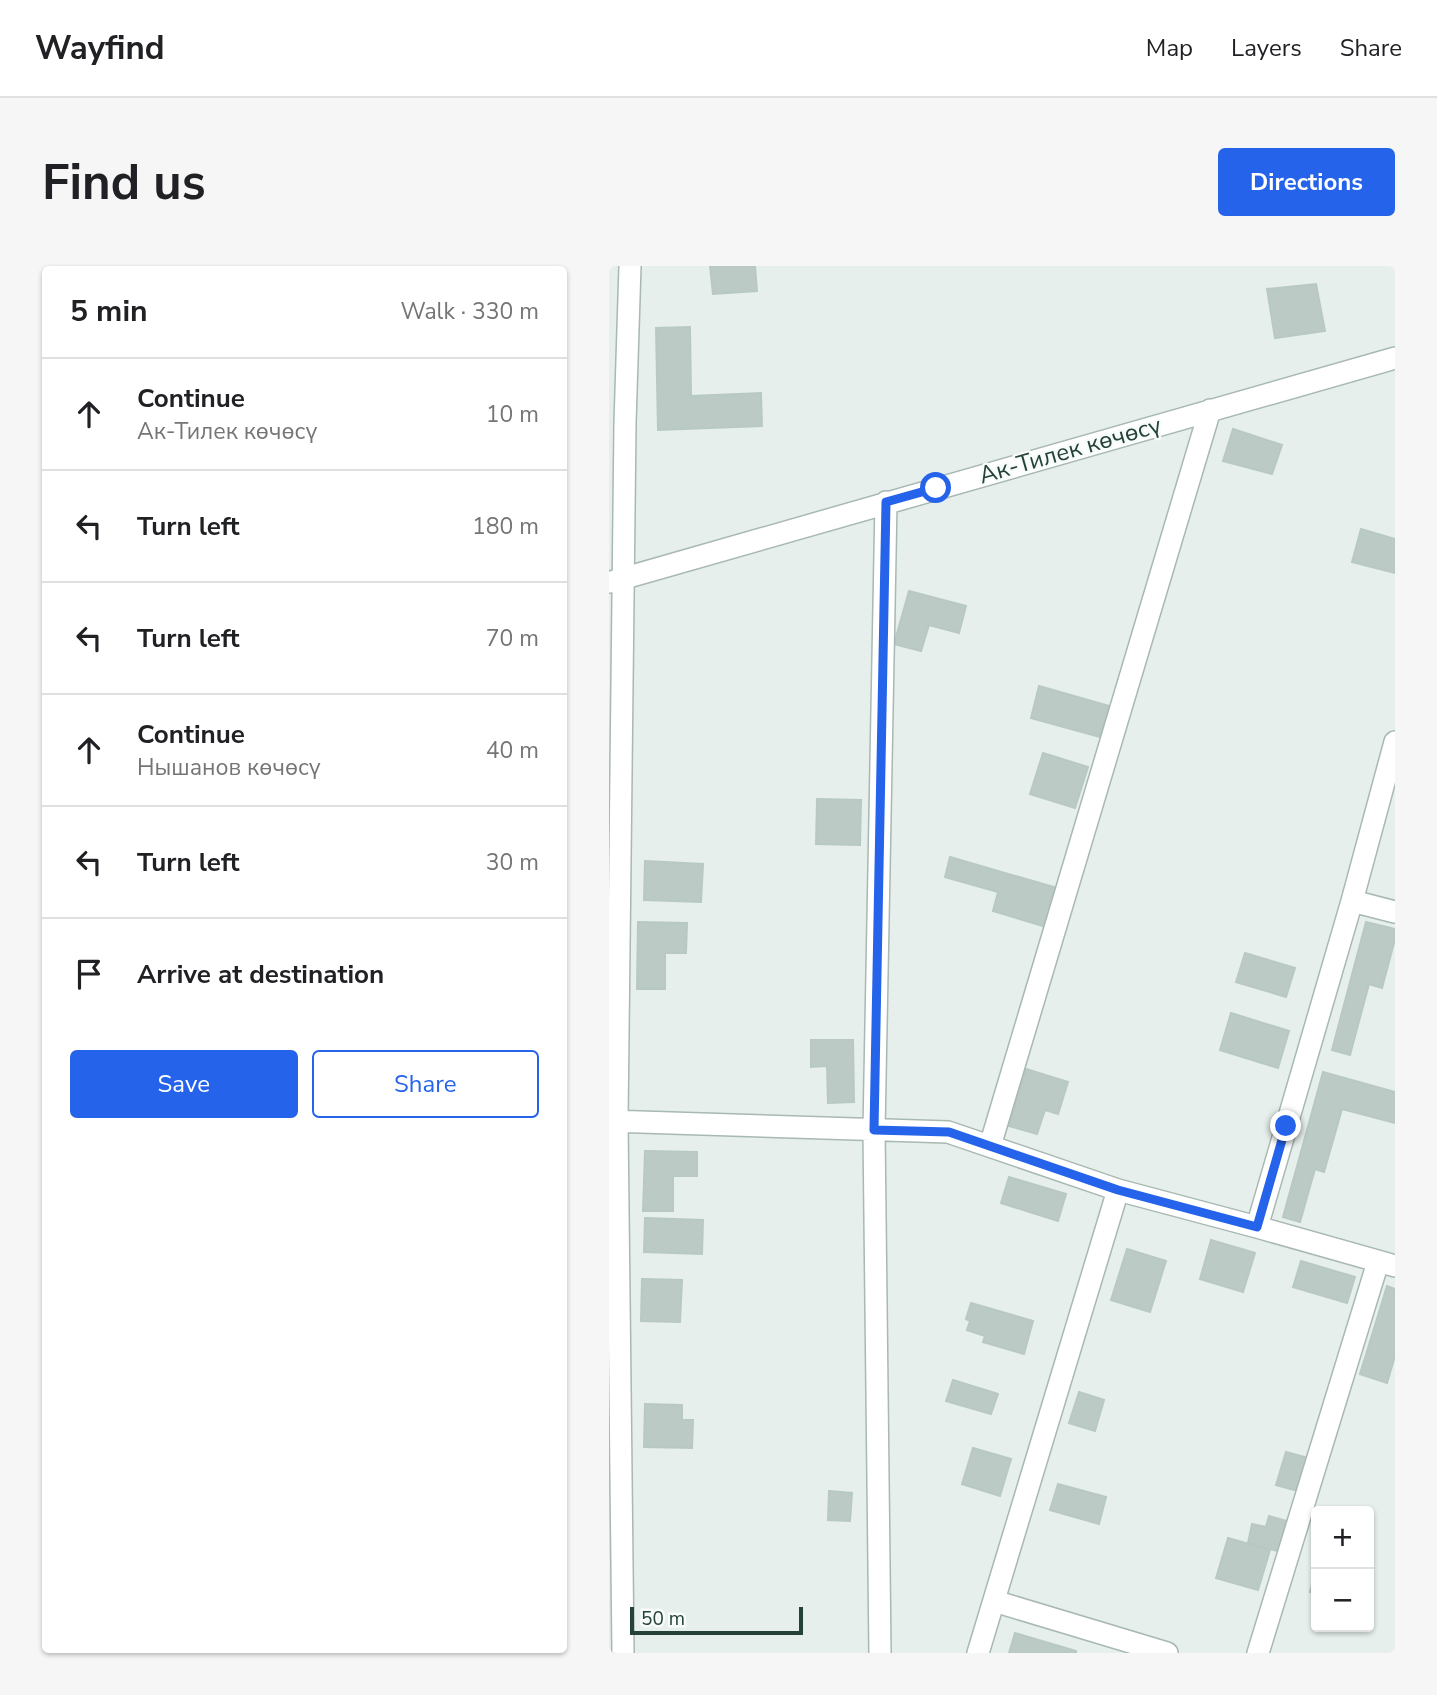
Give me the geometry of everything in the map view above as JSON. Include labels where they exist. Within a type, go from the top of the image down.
[{"type":"street","points":[[623,1653],[613,1121],[616,580],[630,266]]},
{"type":"street","name":"Ак-Тилек көчөсү","points":[[616,580],[1395,358]]},
{"type":"street","points":[[990,1146],[1210,410]]},
{"type":"street","points":[[880,1653],[874,1130],[886,502]]},
{"type":"street","points":[[1257,1227],[1352,901],[1395,742]]},
{"type":"street","points":[[1352,901],[1395,912]]},
{"type":"street","points":[[613,1121],[949,1132],[1118,1190],[1386,1264],[1258,1653]]},
{"type":"street","points":[[978,1653],[1118,1190]]},
{"type":"street","points":[[994,1601],[1167,1653]]},
{"type":"building","points":[[710,266],[755,266],[757,291],[713,294]]},
{"type":"building","points":[[1316,284],[1325,331],[1275,338],[1267,289]]},
{"type":"building","points":[[690,327],[691,396],[761,393],[762,426],[658,430],[656,328]]},
{"type":"building","points":[[1233,429],[1282,445],[1272,474],[1223,461]]},
{"type":"building","points":[[1361,529],[1395,539],[1395,573],[1352,562]]},
{"type":"building","points":[[909,591],[966,606],[959,633],[929,625],[921,651],[894,644]]},
{"type":"building","points":[[1039,686],[1109,706],[1100,737],[1031,718]]},
{"type":"building","points":[[1043,753],[1088,767],[1075,808],[1030,794]]},
{"type":"building","points":[[817,799],[861,800],[860,845],[816,844]]},
{"type":"building","points":[[950,857],[1057,888],[1046,927],[993,911],[998,892],[945,877]]},
{"type":"building","points":[[645,861],[703,864],[701,902],[644,900]]},
{"type":"building","points":[[638,922],[687,923],[686,953],[665,953],[665,989],[637,989]]},
{"type":"building","points":[[1366,922],[1395,929],[1395,939],[1382,988],[1369,984],[1350,1055],[1332,1050]]},
{"type":"building","points":[[1245,953],[1295,968],[1286,997],[1236,982]]},
{"type":"building","points":[[1231,1013],[1289,1031],[1278,1068],[1220,1050]]},
{"type":"building","points":[[811,1040],[853,1040],[854,1102],[828,1103],[827,1066],[811,1067]]},
{"type":"building","points":[[1026,1069],[1068,1082],[1058,1114],[1045,1110],[1037,1134],[1009,1126]]},
{"type":"building","points":[[1323,1072],[1395,1092],[1395,1123],[1342,1109],[1324,1172],[1315,1169],[1300,1222],[1283,1217]]},
{"type":"building","points":[[645,1151],[697,1152],[697,1176],[673,1176],[673,1211],[643,1211]]},
{"type":"building","points":[[1009,1177],[1066,1194],[1058,1221],[1001,1203]]},
{"type":"building","points":[[645,1218],[703,1220],[702,1254],[644,1252]]},
{"type":"building","points":[[1211,1240],[1255,1253],[1243,1292],[1200,1279]]},
{"type":"building","points":[[1127,1249],[1166,1261],[1150,1312],[1111,1300]]},
{"type":"building","points":[[1301,1261],[1355,1277],[1347,1303],[1293,1287]]},
{"type":"building","points":[[642,1279],[682,1280],[680,1322],[641,1321]]},
{"type":"building","points":[[1387,1286],[1395,1289],[1395,1356],[1387,1383],[1360,1374]]},
{"type":"building","points":[[971,1303],[1033,1321],[1024,1354],[983,1342],[985,1336],[967,1330],[970,1321],[966,1319]]},
{"type":"building","points":[[953,1380],[998,1394],[991,1414],[946,1401]]},
{"type":"building","points":[[1079,1392],[1104,1400],[1095,1431],[1069,1423]]},
{"type":"building","points":[[645,1404],[682,1405],[682,1420],[693,1420],[692,1448],[644,1447]]},
{"type":"building","points":[[973,1448],[1011,1459],[1000,1496],[962,1484]]},
{"type":"building","points":[[1286,1452],[1308,1458],[1298,1491],[1276,1485]]},
{"type":"building","points":[[1058,1484],[1106,1497],[1099,1524],[1050,1510]]},
{"type":"building","points":[[829,1491],[852,1493],[850,1521],[828,1520]]},
{"type":"building","points":[[1269,1516],[1290,1522],[1281,1552],[1248,1543],[1252,1524],[1266,1527]]},
{"type":"building","points":[[1228,1538],[1270,1550],[1258,1590],[1216,1578]]},
{"type":"building","points":[[1015,1633],[1076,1651],[1076,1653],[1009,1653]]},
{"type":"route","points":[[936,488],[886,502],[874,1130],[949,1132],[1118,1190],[1257,1227],[1286,1126]]}]
